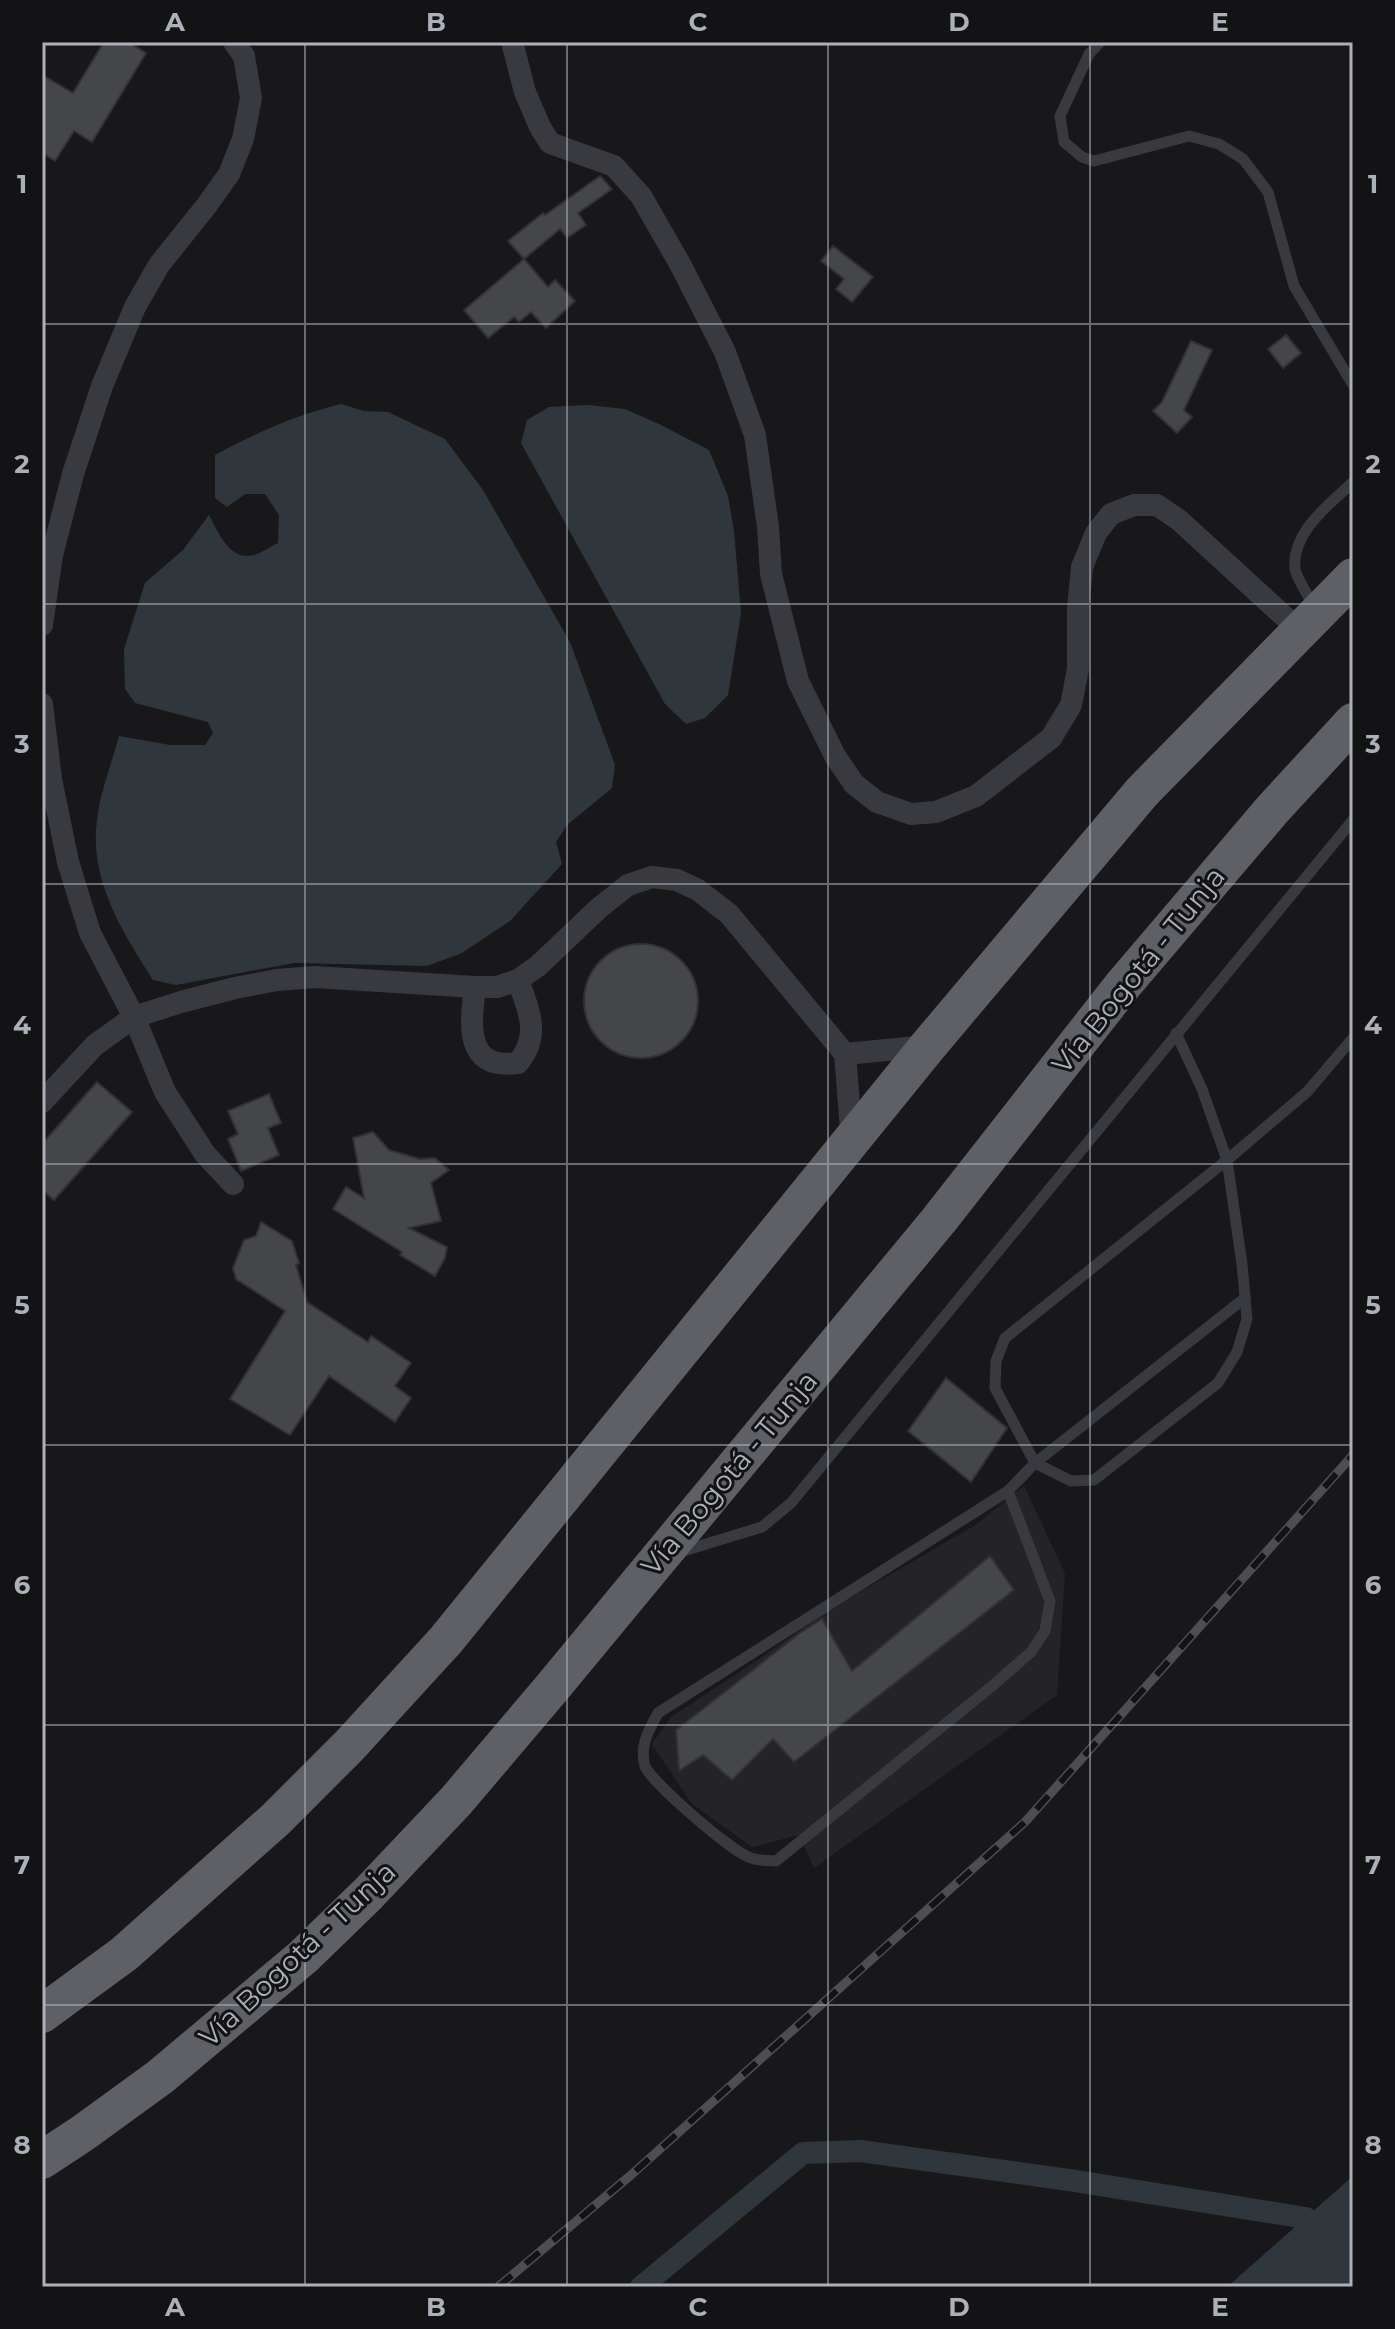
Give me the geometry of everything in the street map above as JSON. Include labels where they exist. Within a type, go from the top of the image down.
[{"type":"highway","points":[[42,2014],[124,1954],[276,1819],[349,1746],[446,1640],[928,1046],[1142,792],[1353,577]]},
{"type":"highway","name":"Vía Bogotá - Tunja","points":[[42,2160],[160,2077],[303,1957],[368,1894],[475,1778],[939,1220],[1123,985],[1272,810],[1353,722]]},
{"type":"street","points":[[42,625],[52,555],[73,474],[107,373],[135,307],[159,265],[229,174],[243,139],[251,98],[244,56],[234,42]]},
{"type":"street","points":[[512,42],[525,92],[550,143],[614,166],[641,196],[725,352],[755,435],[771,574],[798,681],[835,756],[854,784],[877,802],[911,814],[936,812],[976,796],[1051,738],[1071,705],[1078,669],[1082,567],[1096,533],[1111,514],[1134,505],[1157,505],[1308,621]]},
{"type":"street","points":[[42,704],[51,779],[68,862],[90,933],[134,1017],[165,1092],[205,1154],[233,1184]]},
{"type":"street","points":[[42,1102],[95,1045],[134,1017],[181,1002],[277,980],[315,977],[475,987],[497,987],[518,980],[538,966],[628,885],[652,877],[677,880],[698,890],[729,914],[845,1054],[852,1142]]},
{"type":"street","points":[[475,987],[471,1028],[477,1048],[485,1059],[502,1065],[518,1063],[529,1050],[533,1035],[518,980]]},
{"type":"street","points":[[845,1054],[928,1046]]},
{"type":"lane","points":[[1100,42],[1089,54],[1060,116],[1064,142],[1082,157],[1094,161],[1189,136],[1219,144],[1243,159],[1268,192],[1294,286],[1353,385]]},
{"type":"lane","points":[[1308,621],[1295,570],[1298,547],[1309,524],[1353,482]]},
{"type":"lane","points":[[657,1560],[762,1527],[791,1503],[1353,820]]},
{"type":"lane","points":[[1176,1033],[1202,1089],[1227,1160],[1247,1319],[1237,1352],[1218,1383],[1094,1480],[1071,1481],[1035,1463],[995,1388],[996,1361],[1005,1338],[1227,1160],[1307,1092],[1353,1038]]},
{"type":"lane","points":[[1008,1491],[1050,1601],[1045,1631],[1031,1652],[991,1687],[776,1861],[750,1858],[729,1845],[646,1769],[643,1750],[658,1713],[1008,1491],[1035,1463],[1245,1298]]},
{"type":"shaded area","points":[[341,404],[364,411],[388,412],[445,439],[483,490],[570,642],[615,765],[612,788],[567,825],[556,842],[562,864],[510,921],[462,953],[427,966],[294,963],[176,985],[153,980],[120,924],[103,884],[96,842],[101,799],[119,736],[170,745],[205,745],[213,733],[208,722],[135,703],[125,689],[124,649],[145,583],[183,550],[209,515],[226,544],[238,554],[254,555],[278,543],[279,515],[265,494],[245,494],[227,507],[215,498],[215,455],[276,425]]},
{"type":"shaded area","points":[[588,405],[625,409],[709,450],[728,496],[741,613],[728,695],[705,718],[686,724],[665,704],[521,443],[527,420],[549,407]]},
{"type":"shaded area","points":[[1024,1486],[1065,1573],[1057,1695],[814,1868],[799,1835],[752,1847],[692,1804],[652,1744],[671,1717],[824,1613],[977,1524]]},
{"type":"shaded area","points":[[1353,2176],[1353,2287],[1227,2287]]},
{"type":"building","points":[[104,42],[128,42],[146,53],[92,142],[74,131],[55,161],[42,153],[42,75],[73,93]]},
{"type":"building","points":[[600,176],[612,189],[578,213],[586,225],[567,238],[560,229],[524,259],[508,241],[543,213],[545,215]]},
{"type":"building","points":[[833,246],[873,277],[852,302],[836,289],[844,279],[821,261]]},
{"type":"building","points":[[524,259],[548,287],[555,280],[575,301],[546,328],[531,312],[519,322],[514,317],[488,338],[464,310]]},
{"type":"building","points":[[1286,335],[1301,353],[1283,368],[1268,349]]},
{"type":"building","points":[[1191,341],[1212,350],[1184,410],[1192,417],[1177,433],[1153,411],[1162,402]]},
{"type":"building","points":[[641,944],[673,953],[689,969],[698,1001],[689,1033],[673,1049],[641,1058],[609,1049],[593,1033],[584,1001],[593,969],[609,953]]},
{"type":"building","points":[[97,1082],[132,1112],[54,1200],[42,1190],[42,1144]]},
{"type":"building","points":[[269,1094],[281,1123],[268,1128],[279,1155],[241,1171],[228,1139],[238,1134],[228,1111]]},
{"type":"building","points":[[373,1132],[389,1150],[420,1159],[435,1158],[449,1170],[431,1183],[441,1221],[409,1228],[447,1247],[435,1276],[333,1209],[346,1187],[364,1198],[353,1138]]},
{"type":"building","points":[[261,1222],[292,1241],[307,1302],[368,1342],[371,1336],[411,1363],[395,1386],[411,1398],[395,1422],[329,1376],[290,1435],[230,1399],[285,1311],[236,1279],[233,1268],[244,1240],[256,1236]]},
{"type":"building","points":[[946,1378],[1007,1428],[971,1482],[908,1431]]},
{"type":"building","points":[[990,1556],[1014,1590],[794,1762],[773,1739],[732,1780],[703,1755],[679,1771],[676,1730],[800,1633],[822,1619],[852,1671]]},
{"type":"waterway","points":[[641,2287],[803,2153],[860,2151],[1306,2218]]},
{"type":"railway","points":[[498,2287],[631,2175],[1025,1822],[1353,1455]]}]
